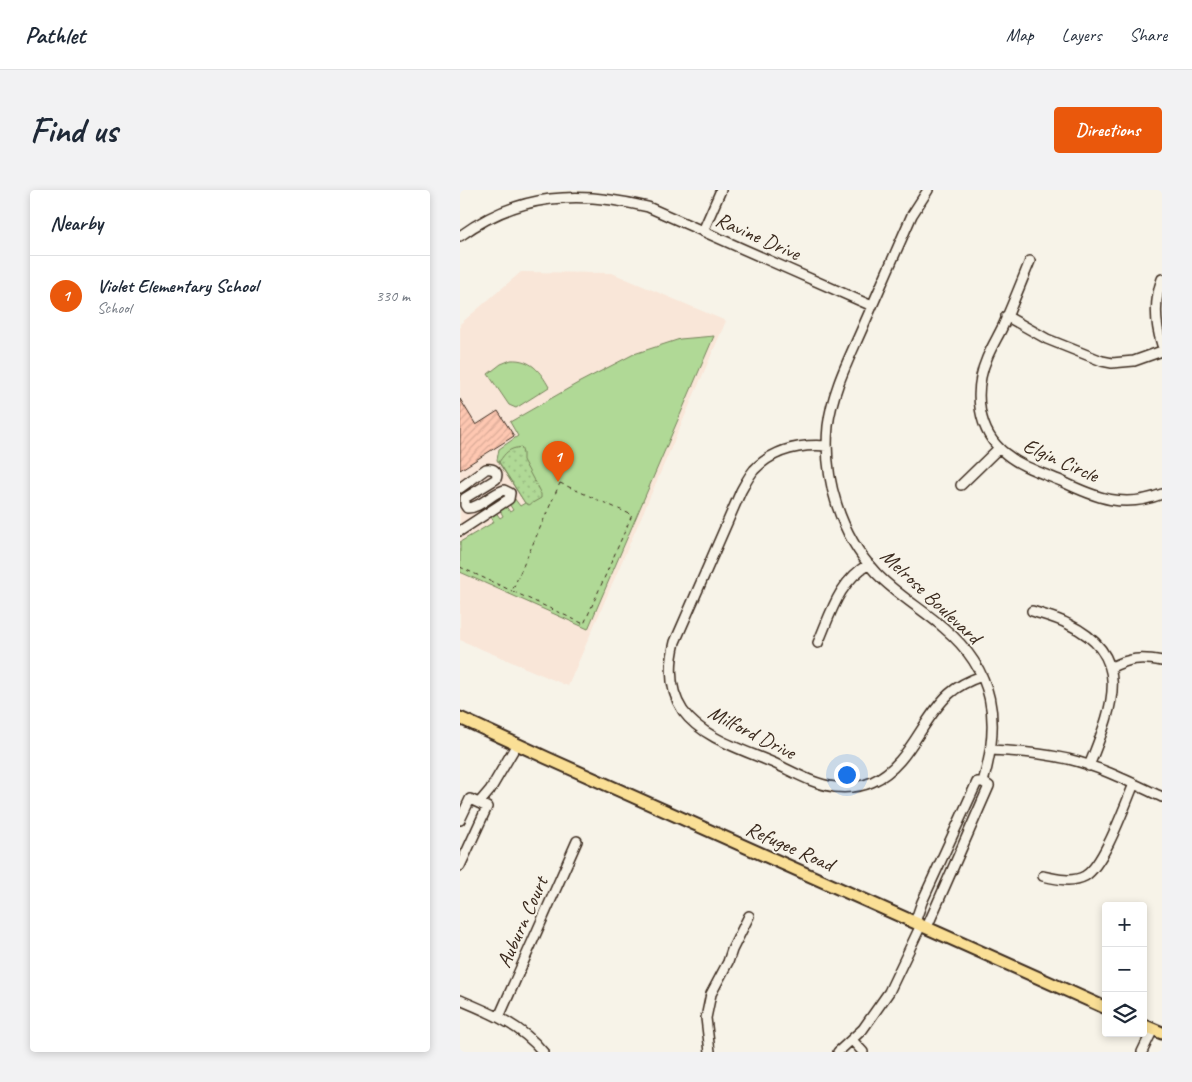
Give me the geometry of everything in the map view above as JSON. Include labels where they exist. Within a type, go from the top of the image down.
[{"type":"main road","name":"Refugee Road","points":[[460,718],[1102,1006]]},
{"type":"street","points":[[704,231],[721,190]]},
{"type":"street","name":"Melrose Boulevard","points":[[928,190],[912,215],[836,390],[830,416],[827,446],[830,475],[843,522],[869,564],[885,582],[955,638],[969,654],[982,676],[990,698],[993,734],[983,782]]},
{"type":"street","name":"Ravine Drive","points":[[460,236],[494,214],[517,204],[540,198],[577,194],[601,194],[648,207],[872,306]]},
{"type":"street","name":"Elgin Circle","points":[[1030,262],[986,358],[980,381],[981,416],[990,438],[1007,455],[1032,469],[1105,499],[1135,501],[1162,494]]},
{"type":"street","points":[[1162,279],[1156,308],[1158,332],[1162,345]]},
{"type":"street","points":[[1006,316],[1047,339],[1102,361],[1112,363],[1134,361],[1162,351]]},
{"type":"street","name":"Milford Drive","points":[[827,446],[816,445],[793,448],[771,456],[753,471],[741,491],[675,642],[671,656],[673,692],[684,713],[712,736],[801,776],[835,787],[860,786],[882,777],[892,770],[942,702],[959,686],[982,676]]},
{"type":"street","points":[[961,485],[999,448]]},
{"type":"street","points":[[460,488],[490,469],[496,472],[496,479],[465,498],[467,508],[473,508],[499,491],[504,490],[510,496],[509,499],[460,531]]},
{"type":"street","points":[[818,643],[843,587],[855,573],[869,564]]},
{"type":"street","points":[[1032,611],[1069,624],[1088,636],[1103,651],[1109,662],[1113,685],[1110,708],[1088,766]]},
{"type":"street","points":[[1110,668],[1132,659],[1144,658],[1162,661]]},
{"type":"street","points":[[479,803],[490,790],[517,744]]},
{"type":"street","points":[[991,750],[1014,751],[1067,759],[1134,784],[1162,797]]},
{"type":"street","name":"Melrose Boulevard","points":[[976,782],[983,782],[988,786],[921,925],[922,902],[976,782]]},
{"type":"street","points":[[1043,876],[1067,880],[1077,879],[1086,876],[1095,868],[1116,827],[1134,784]]},
{"type":"street","points":[[460,820],[470,799],[487,807],[460,866]]},
{"type":"street","name":"Auburn Court","points":[[499,1017],[577,841]]},
{"type":"street","points":[[710,1052],[706,1018],[711,994],[749,916]]},
{"type":"street","points":[[838,1052],[863,1029],[890,992],[921,925]]},
{"type":"street","points":[[460,1000],[499,1017],[521,1030],[543,1052]]},
{"type":"street","points":[[1142,1052],[1153,1029]]},
{"type":"street","points":[[852,1040],[863,1052]]},
{"type":"path","points":[[460,567],[512,591],[584,624],[632,515],[560,483],[512,591]]},
{"type":"shaded area","points":[[521,272],[612,273],[726,321],[568,686],[460,640],[460,324]]},
{"type":"green space","points":[[714,336],[588,629],[460,572],[460,542],[494,522],[490,515],[495,511],[500,518],[503,516],[499,508],[505,505],[510,512],[513,510],[508,502],[514,498],[520,506],[525,503],[497,460],[499,449],[518,436],[510,422],[634,354],[680,339]]},
{"type":"green space","points":[[511,360],[518,360],[534,367],[549,387],[516,408],[509,405],[488,374],[501,364]]},
{"type":"green space","points":[[521,447],[523,460],[541,494],[541,498],[529,505],[525,503],[499,462],[508,452]]},
{"type":"building","points":[[460,399],[476,425],[498,411],[514,436],[460,470]]},
{"type":"place","name":"Violet Elementary School","points":[[558,482]]}]
